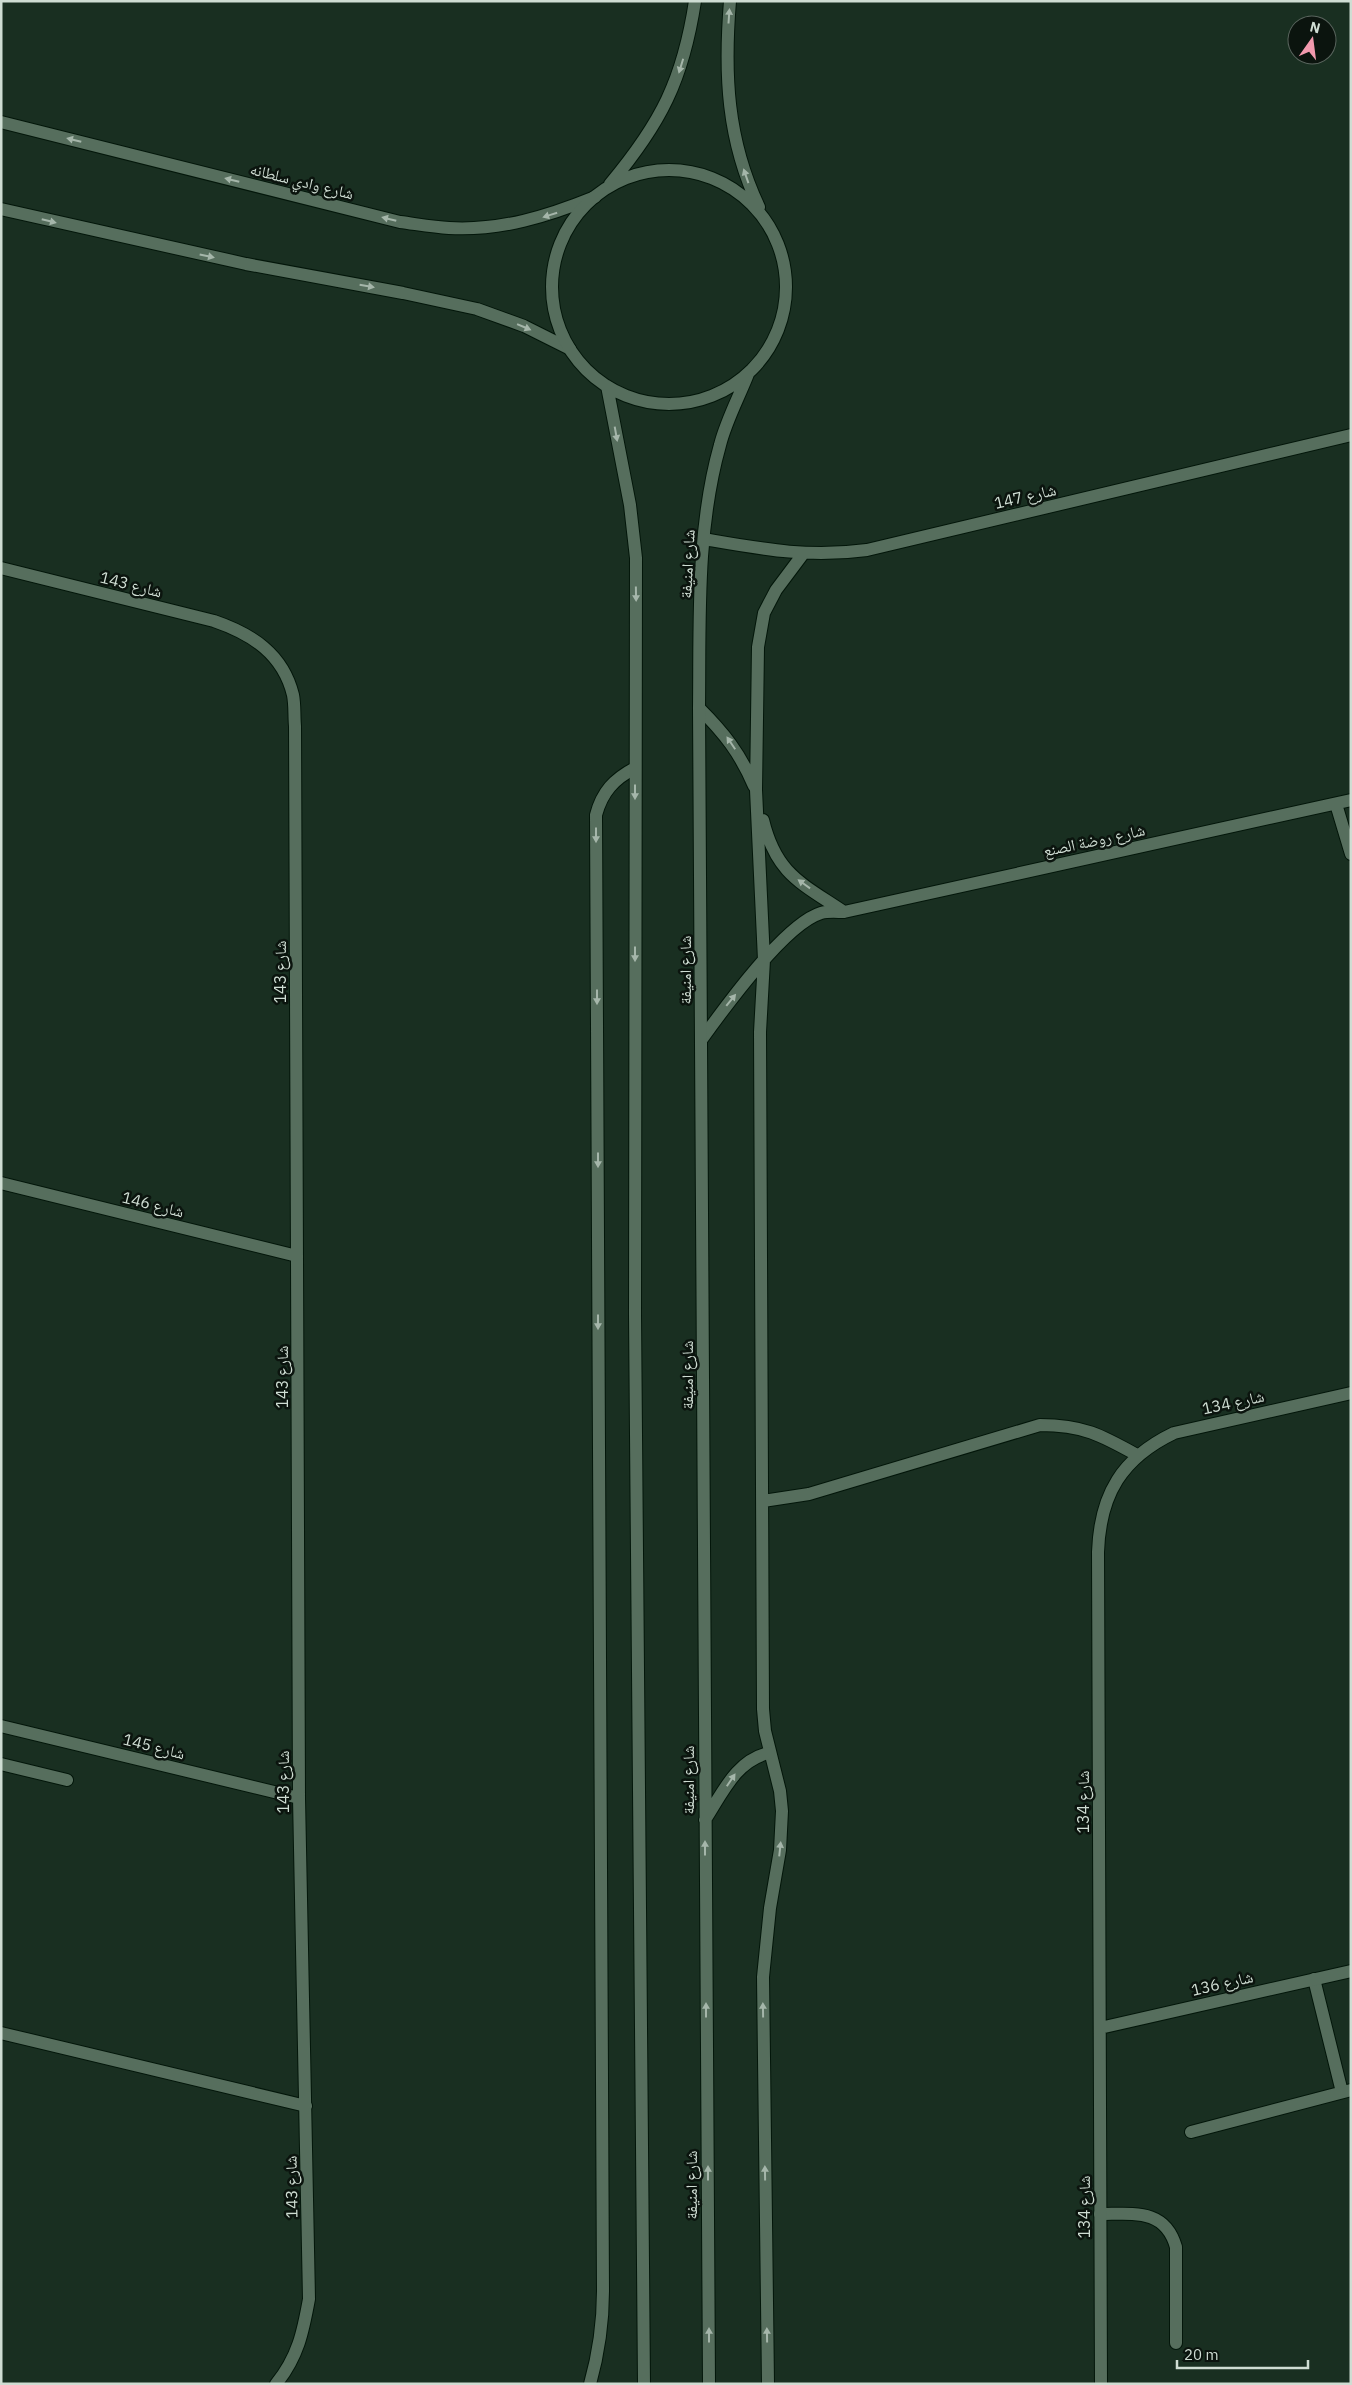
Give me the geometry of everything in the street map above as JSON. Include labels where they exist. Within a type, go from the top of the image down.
[{"type":"street","points":[[695,1],[686,46],[662,113],[645,141],[600,193],[585,205],[569,226],[558,249],[553,274],[554,309],[558,326],[570,349],[586,370],[607,386],[630,397],[654,403],[680,404],[705,399],[728,389],[748,374],[772,345],[780,328],[786,300],[786,272],[779,245],[748,183],[739,157],[730,111],[728,31],[730,1]]},
{"type":"street","name":"شارع وادي سلطانه","points":[[1,122],[400,222],[450,228],[500,226],[549,216],[628,178],[653,171],[679,171],[704,176],[727,185],[749,201],[766,220]]},
{"type":"street","points":[[1,209],[246,264],[477,309],[524,326],[570,349]]},
{"type":"street","name":"شارع امنيفة","points":[[710,2384],[699,708],[704,539],[709,498],[720,444],[748,374]]},
{"type":"street","points":[[607,386],[630,505],[636,558],[635,1315],[644,2384]]},
{"type":"street","name":"شارع 147","points":[[704,539],[803,554],[834,554],[868,550],[1351,435]]},
{"type":"street","points":[[768,2384],[763,1976],[767,1930],[778,1869],[782,1820],[780,1791],[769,1753],[763,1709],[760,1032],[764,960],[756,790],[760,630],[764,614],[776,590],[803,554]]},
{"type":"street","name":"شارع 143","points":[[1,568],[214,621],[242,631],[265,648],[284,671],[293,696],[295,726],[300,1798],[308,2299],[303,2334],[289,2368],[276,2384]]},
{"type":"street","points":[[699,708],[726,736],[744,762],[756,790],[769,843],[780,863],[791,875],[844,912]]},
{"type":"street","points":[[590,2384],[601,2338],[603,2291],[596,816],[600,801],[607,789],[619,776],[635,768]]},
{"type":"street","name":"شارع روضة الصنع","points":[[702,1039],[764,960],[793,932],[820,913],[844,912],[1351,800]]},
{"type":"street","points":[[1336,804],[1351,854]]},
{"type":"street","name":"شارع 146","points":[[1,1183],[297,1256]]},
{"type":"street","name":"شارع 134","points":[[1101,2384],[1099,1530],[1103,1509],[1111,1489],[1123,1470],[1155,1442],[1174,1432],[1351,1393]]},
{"type":"street","points":[[763,1501],[809,1494],[1040,1425],[1065,1425],[1090,1430],[1138,1455]]},
{"type":"street","name":"شارع 145","points":[[1,1726],[300,1798]]},
{"type":"street","points":[[705,1820],[740,1767],[758,1755],[769,1753]]},
{"type":"street","points":[[1,1764],[67,1780]]},
{"type":"street","name":"شارع 136","points":[[1100,2028],[1351,1971]]},
{"type":"street","points":[[1191,2132],[1346,2091],[1314,1979]]},
{"type":"street","points":[[1,2033],[306,2106]]},
{"type":"street","points":[[1100,2214],[1150,2216],[1159,2220],[1173,2236],[1176,2247],[1176,2343]]}]
